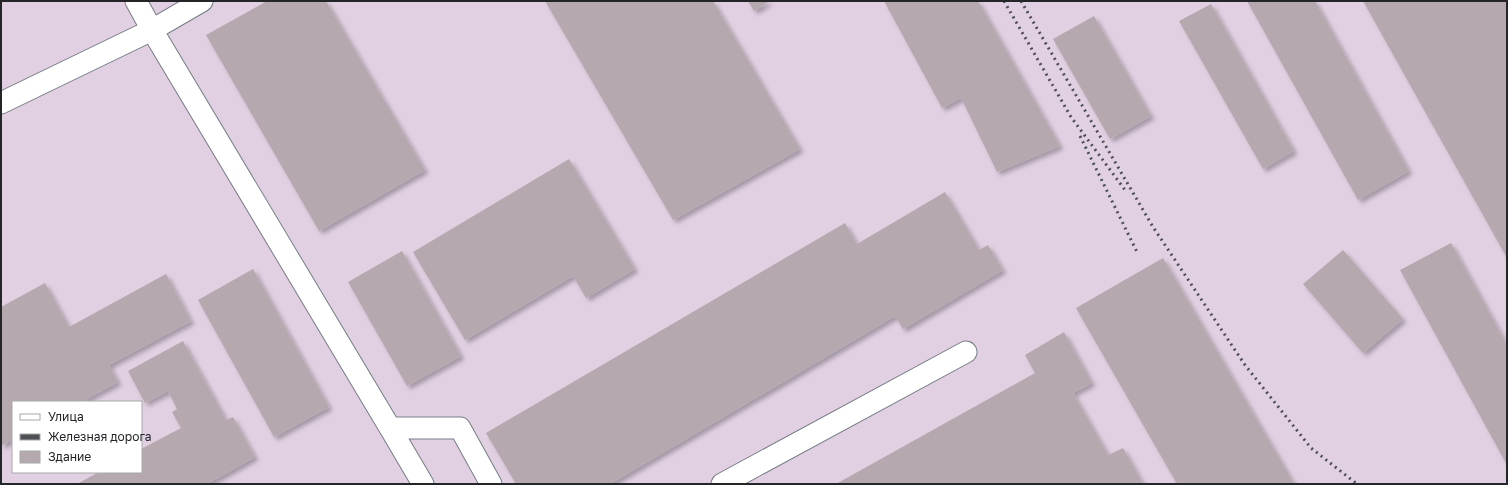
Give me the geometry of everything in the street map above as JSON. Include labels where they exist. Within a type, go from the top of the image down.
[{"type":"lane","points":[[136,1],[423,484]]},
{"type":"lane","points":[[1,103],[152,30],[202,1]]},
{"type":"lane","points":[[722,484],[966,352]]},
{"type":"lane","points":[[390,428],[460,428],[491,484]]},
{"type":"shaded area","points":[[1,1],[1507,1],[1507,484],[1,484]]},
{"type":"building","points":[[267,1],[326,1],[425,170],[319,231],[206,35]]},
{"type":"building","points":[[545,1],[713,1],[800,149],[673,220]]},
{"type":"building","points":[[748,1],[770,1],[754,11]]},
{"type":"building","points":[[884,1],[978,1],[1060,146],[997,172],[961,98],[942,108]]},
{"type":"building","points":[[1247,1],[1315,1],[1409,171],[1358,200]]},
{"type":"building","points":[[1363,1],[1507,1],[1507,258]]},
{"type":"building","points":[[1211,4],[1294,151],[1263,169],[1179,21]]},
{"type":"building","points":[[1094,16],[1151,116],[1110,139],[1053,39]]},
{"type":"building","points":[[569,159],[635,269],[586,298],[573,276],[465,340],[413,252]]},
{"type":"building","points":[[945,192],[979,250],[988,245],[1003,270],[903,329],[895,316],[610,484],[516,484],[486,433],[845,223],[857,244]]},
{"type":"building","points":[[1451,243],[1507,345],[1507,465],[1400,270]]},
{"type":"building","points":[[1343,250],[1403,319],[1363,353],[1303,284]]},
{"type":"building","points":[[402,251],[461,356],[407,386],[348,282]]},
{"type":"building","points":[[1163,258],[1294,484],[1177,484],[1076,308]]},
{"type":"building","points":[[253,269],[329,407],[274,437],[198,300]]},
{"type":"building","points":[[166,274],[191,321],[109,365],[118,382],[83,401],[12,401],[12,440],[1,446],[1,307],[45,283],[69,327]]},
{"type":"building","points":[[1064,332],[1092,383],[1073,393],[1108,455],[1123,448],[1143,484],[836,484],[1035,373],[1025,355]]},
{"type":"building","points":[[183,341],[226,420],[233,417],[255,457],[207,484],[77,484],[97,473],[142,473],[142,448],[181,428],[172,412],[177,409],[168,391],[145,403],[128,371]]},
{"type":"railway","points":[[1004,1],[1071,117],[1125,190]]},
{"type":"railway","points":[[1021,1],[1153,227],[1245,365],[1311,448],[1357,484]]},
{"type":"railway","points":[[1080,136],[1138,254]]}]
